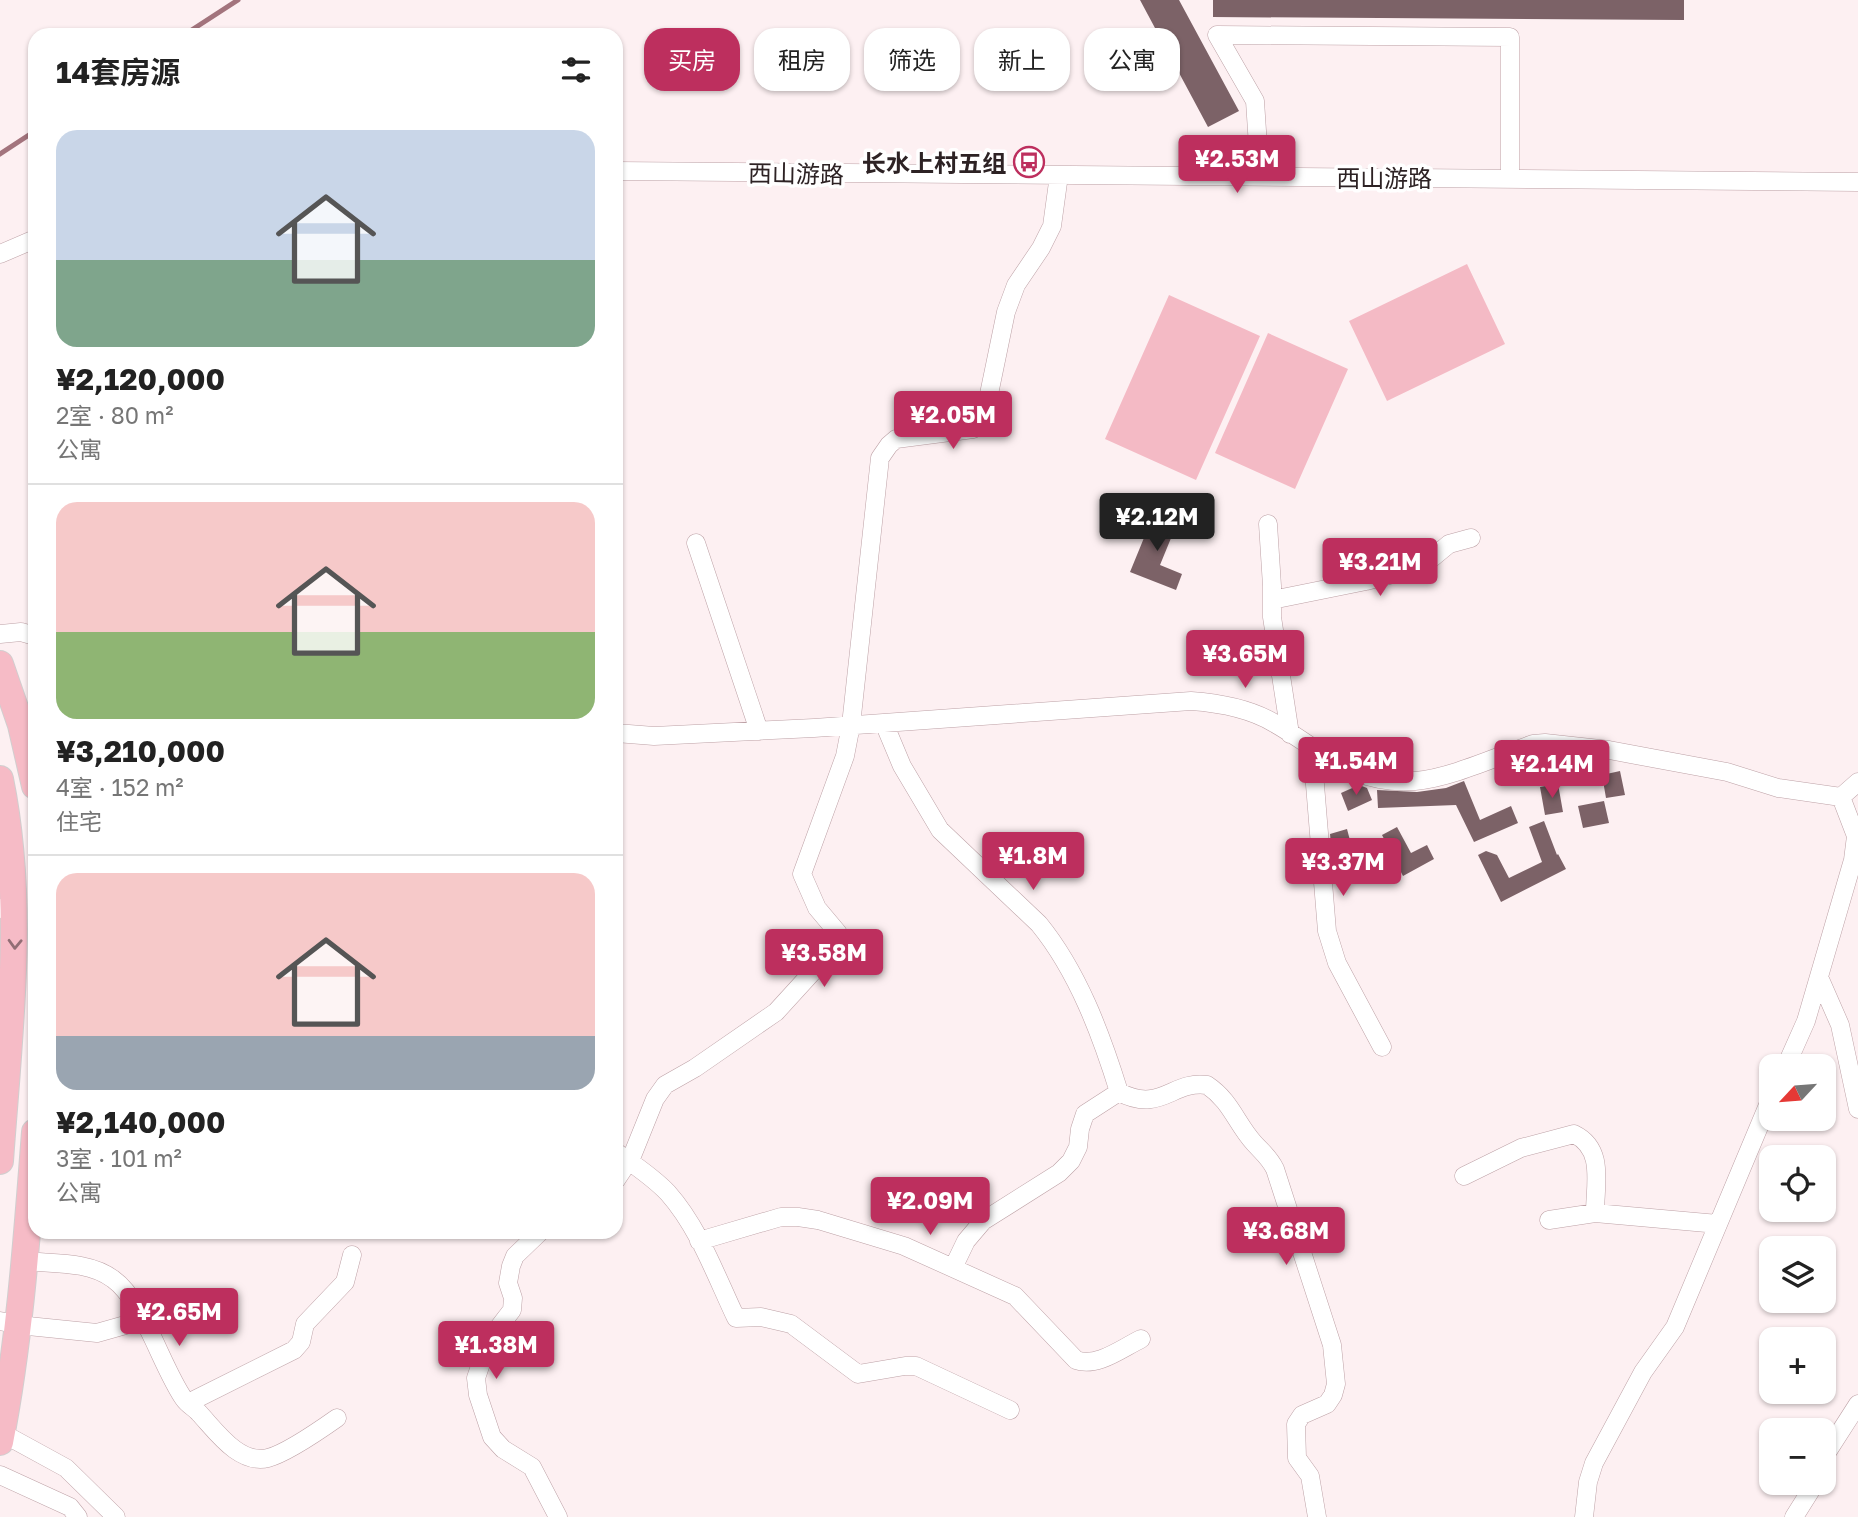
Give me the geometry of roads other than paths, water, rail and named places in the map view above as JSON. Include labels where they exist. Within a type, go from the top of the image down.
[{"type":"highway","points":[[0,664],[21,725],[28,756]]},
{"type":"highway","points":[[0,779],[11,845],[16,913],[0,1161]]},
{"type":"highway","points":[[1,1437],[12,1381],[10,1323],[25,1261],[28,1222]]},
{"type":"street","points":[[1260,176],[1255,101],[1217,35],[1510,37],[1510,178]]},
{"type":"street","name":"西山游路","points":[[623,171],[1858,182]]},
{"type":"street","points":[[623,1155],[665,1086],[776,1012],[838,944],[838,933],[817,908],[803,874],[845,756],[851,726],[880,458],[896,439],[973,429],[983,423],[1006,312],[1016,285],[1052,226],[1059,175]]},
{"type":"street","points":[[0,254],[28,242]]},
{"type":"street","points":[[1268,524],[1272,617],[1290,734]]},
{"type":"street","points":[[1272,600],[1408,570],[1426,563],[1449,544],[1471,538]]},
{"type":"street","points":[[696,543],[759,731]]},
{"type":"street","points":[[0,634],[28,634]]},
{"type":"street","points":[[623,734],[654,736],[851,726],[1191,701],[1234,707],[1254,713],[1328,760],[1358,774],[1394,781],[1432,778],[1533,744],[1545,743],[1622,752],[1727,772],[1778,788],[1841,797],[1858,782]]},
{"type":"street","points":[[884,723],[902,766],[940,830],[963,855],[1039,924],[1055,946],[1096,1024],[1119,1092],[1136,1099],[1154,1100],[1191,1085],[1207,1085],[1229,1104],[1253,1142],[1269,1157],[1332,1345],[1336,1367],[1336,1384],[1330,1400],[1302,1415],[1296,1424],[1297,1458],[1310,1476],[1317,1517]]},
{"type":"street","points":[[1311,748],[1326,931],[1337,964],[1382,1047]]},
{"type":"street","points":[[1791,1054],[1806,1020],[1853,860],[1856,836],[1841,797]]},
{"type":"street","points":[[1819,977],[1840,1025],[1858,1109]]},
{"type":"street","points":[[953,1268],[965,1241],[983,1221],[1066,1167],[1076,1154],[1085,1114],[1119,1092]]},
{"type":"street","points":[[1584,1517],[1588,1482],[1594,1463],[1643,1372],[1675,1327],[1759,1127]]},
{"type":"street","points":[[1464,1176],[1521,1148],[1574,1134],[1585,1139],[1596,1156],[1595,1213]]},
{"type":"street","points":[[623,1158],[666,1191],[699,1241],[736,1318],[761,1317],[791,1324],[858,1374],[916,1366],[1010,1410]]},
{"type":"street","points":[[1549,1220],[1595,1213],[1718,1224]]},
{"type":"street","points":[[699,1241],[781,1217],[818,1220],[904,1246],[1015,1296],[1076,1360],[1081,1362],[1092,1362],[1141,1339]]},
{"type":"street","points":[[533,1239],[515,1256],[509,1283],[513,1298],[512,1310],[489,1340],[476,1378],[478,1395],[492,1437],[503,1449],[532,1467],[558,1517]]},
{"type":"street","points":[[188,1404],[294,1350],[301,1342],[304,1324],[345,1282],[352,1255]]},
{"type":"street","points":[[25,1261],[82,1266],[102,1272],[115,1280],[129,1296],[188,1404],[228,1444],[256,1460],[272,1457],[337,1418]]},
{"type":"street","points":[[10,1323],[97,1334],[143,1320]]},
{"type":"street","points":[[1836,1438],[1858,1404]]},
{"type":"street","points":[[1,1437],[66,1468],[116,1517]]},
{"type":"street","points":[[0,1475],[70,1507],[78,1517]]},
{"type":"street","points":[[1794,1517],[1808,1495]]},
{"type":"waterway","points":[[195,28],[238,0]]},
{"type":"waterway","points":[[0,154],[28,136]]},
{"type":"place","name":"长水上村五组","points":[[1029,162]]}]
